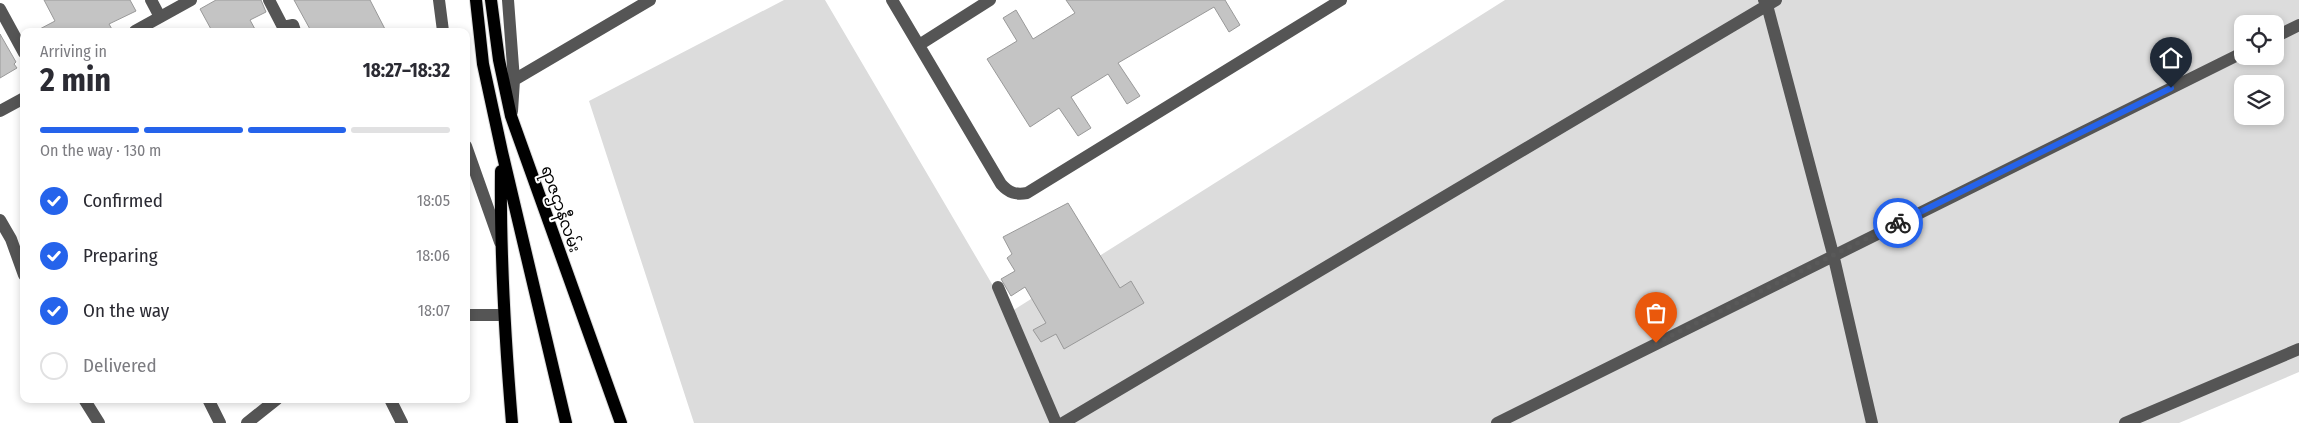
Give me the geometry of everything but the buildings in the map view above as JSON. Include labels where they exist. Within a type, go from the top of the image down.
[{"type":"main road","points":[[476,0],[483,64],[566,423]]},
{"type":"main road","name":"ရာဇဌာနီလမ်း","points":[[491,0],[499,60],[511,116],[621,423]]},
{"type":"main road","points":[[511,116],[502,152],[500,242],[503,315],[512,423]]},
{"type":"street","points":[[151,0],[160,17]]},
{"type":"street","points":[[141,28],[191,0]]},
{"type":"street","points":[[269,0],[283,28],[293,25],[294,28]]},
{"type":"street","points":[[439,0],[443,28]]},
{"type":"street","points":[[508,0],[514,80],[511,116]]},
{"type":"street","points":[[514,80],[650,0]]},
{"type":"street","points":[[892,0],[1001,184],[1008,191],[1018,194],[1027,193],[1342,0]]},
{"type":"street","points":[[919,45],[990,0]]},
{"type":"street","points":[[1064,423],[1769,2],[1833,254],[1872,423]]},
{"type":"street","points":[[0,9],[20,46]]},
{"type":"street","points":[[2284,32],[2299,25]]},
{"type":"street","points":[[1497,423],[1833,254],[2234,57]]},
{"type":"street","points":[[0,112],[20,100]]},
{"type":"street","points":[[470,157],[500,242]]},
{"type":"street","points":[[0,220],[11,240],[20,264]]},
{"type":"street","points":[[998,287],[1056,423]]},
{"type":"street","points":[[470,315],[503,315]]},
{"type":"street","points":[[2125,423],[2299,349]]},
{"type":"street","points":[[87,403],[100,423]]},
{"type":"street","points":[[210,403],[220,423]]},
{"type":"street","points":[[247,423],[272,403]]},
{"type":"street","points":[[392,403],[402,423]]},
{"type":"shaded area","points":[[784,0],[825,0],[1009,313],[1505,0],[2299,0],[2299,372],[2179,423],[694,423],[589,101]]},
{"type":"way so far","points":[[1656,343],[1898,223]]},
{"type":"route","points":[[1898,223],[2171,88]]}]
